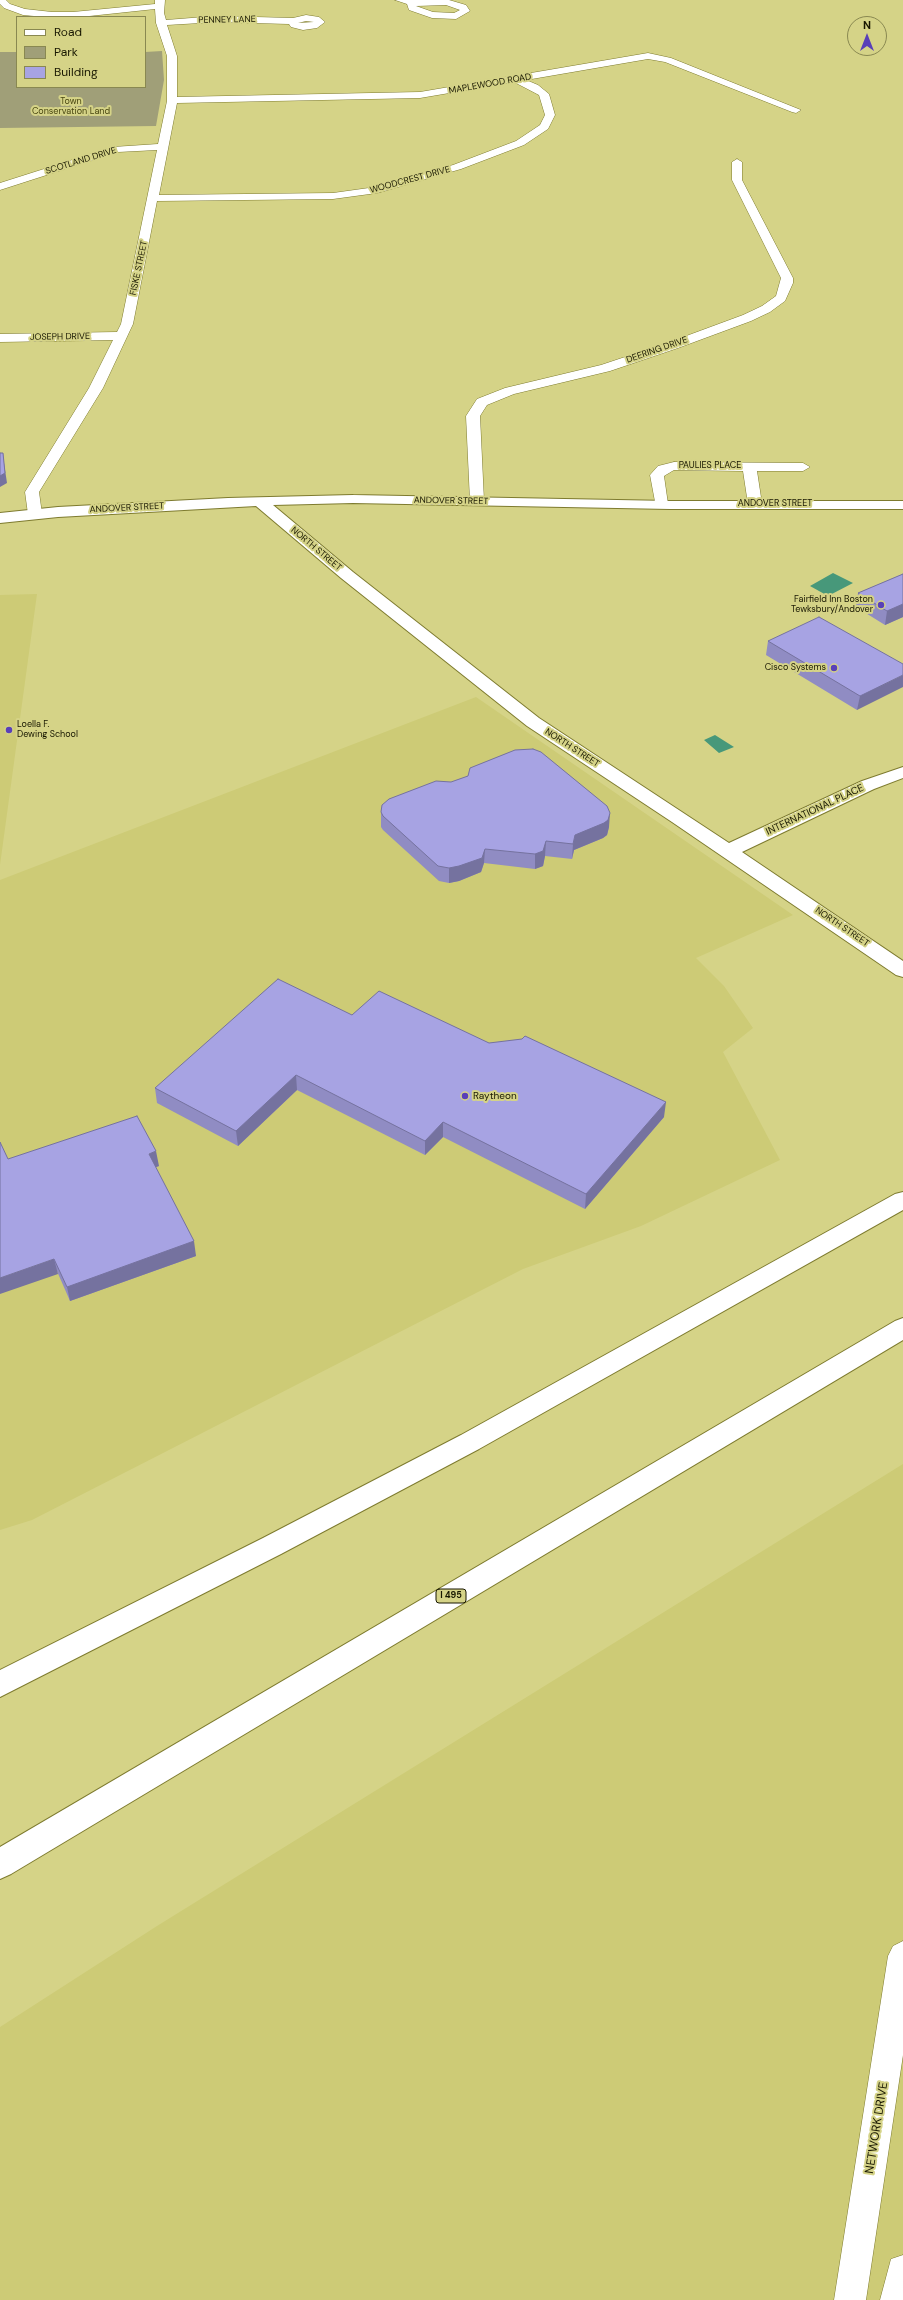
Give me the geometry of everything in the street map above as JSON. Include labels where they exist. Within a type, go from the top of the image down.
[{"type":"main road","name":"ANDOVER STREET","points":[[0,518],[35,514],[259,501],[353,499],[661,504],[903,505]]},
{"type":"main road","name":"NORTH STREET","points":[[259,501],[347,575],[533,722],[728,851],[903,970]]},
{"type":"main road","name":"INTERNATIONAL PLACE","points":[[728,851],[868,785],[903,772]]},
{"type":"main road","points":[[0,1684],[272,1546],[470,1442],[903,1200]]},
{"type":"main road","name":"I 495","points":[[0,1864],[903,1328]]},
{"type":"street","points":[[1,0],[7,6],[23,12],[57,16],[160,3]]},
{"type":"street","points":[[400,0],[413,3],[446,2],[463,7],[466,11],[456,16],[432,15],[412,8],[411,5],[413,3]]},
{"type":"street","name":"FISKE STREET","points":[[35,514],[32,492],[96,388],[127,324],[172,100],[172,56],[161,23],[160,3]]},
{"type":"street","name":"PENNEY LANE","points":[[161,23],[223,19],[293,21]]},
{"type":"street","name":"MAPLEWOOD ROAD","points":[[172,100],[399,97],[451,92],[648,56],[668,60],[796,110]]},
{"type":"street","name":"WOODCREST DRIVE","points":[[153,198],[297,198],[334,196],[377,190],[450,169],[520,144],[544,127],[550,115],[544,94],[534,87],[518,80]]},
{"type":"street","name":"SCOTLAND DRIVE","points":[[0,187],[117,150],[163,147]]},
{"type":"street","name":"DEERING DRIVE","points":[[477,501],[473,416],[482,402],[510,391],[605,368],[674,345],[747,318],[766,309],[781,298],[787,283],[787,278],[737,180],[737,162]]},
{"type":"street","name":"JOSEPH DRIVE","points":[[0,338],[121,336]]},
{"type":"street","name":"PAULIES PLACE","points":[[661,504],[657,475],[663,469],[674,466],[803,467]]},
{"type":"street","name":"PAULIES PLACE","points":[[749,467],[755,504]]},
{"type":"street","name":"NETWORK DRIVE","points":[[850,2300],[903,1956]]},
{"type":"street","points":[[896,2300],[903,2271]]},
{"type":"shaded area","points":[[833,573],[853,583],[828,596],[810,586]]},
{"type":"shaded area","name":"Loella F. Dewing School","points":[[37,594],[0,865],[0,595]]},
{"type":"shaded area","points":[[476,697],[793,915],[696,958],[724,986],[753,1028],[723,1052],[780,1160],[641,1226],[523,1269],[32,1520],[0,1530],[0,880]]},
{"type":"shaded area","points":[[715,735],[734,747],[719,753],[704,740]]},
{"type":"shaded area","points":[[903,1464],[903,2300],[0,2300],[0,2027],[157,1926]]},
{"type":"green space","name":"Town Conservation Land","points":[[162,51],[164,80],[156,126],[0,128],[0,52],[16,52],[16,88],[146,88],[146,52]]},
{"type":"building","points":[[0,453],[3,453],[5,473],[0,476]]},
{"type":"building","points":[[903,574],[903,604],[887,611],[858,593]]},
{"type":"building","name":"Cisco Systems","points":[[819,617],[903,664],[903,675],[860,696],[768,641]]},
{"type":"building","points":[[533,749],[541,752],[607,806],[610,813],[608,820],[575,835],[573,844],[546,841],[543,851],[535,854],[485,849],[482,858],[449,868],[438,866],[383,816],[381,812],[382,805],[389,799],[436,781],[451,782],[468,776],[470,768],[515,750]]},
{"type":"building","name":"Raytheon","points":[[278,979],[352,1015],[379,991],[489,1043],[522,1039],[525,1036],[666,1102],[586,1194],[443,1122],[425,1141],[296,1075],[236,1131],[155,1088]]},
{"type":"building","points":[[137,1116],[156,1151],[149,1154],[194,1241],[67,1287],[54,1259],[0,1278],[0,1142],[8,1159]]},
{"type":"place","name":"Fairfield Inn Boston Tewksbury/Andover","points":[[881,605]]},
{"type":"place","name":"Cisco Systems","points":[[834,668]]},
{"type":"place","name":"Loella F. Dewing School","points":[[9,730]]},
{"type":"place","name":"Raytheon","points":[[465,1096]]}]
